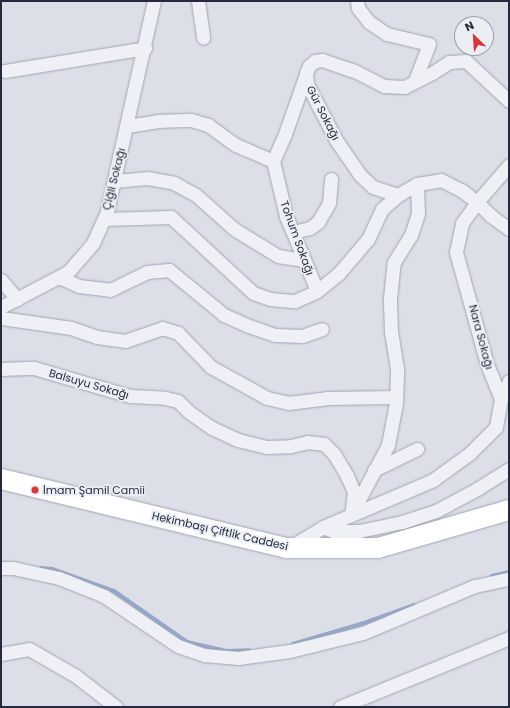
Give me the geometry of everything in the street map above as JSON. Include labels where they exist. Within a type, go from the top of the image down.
[{"type":"main road","name":"Hekimbaşı Çiftlik Caddesi","points":[[1,479],[287,548],[378,548],[509,510]]},
{"type":"street","name":"Çiğli Sokağı","points":[[1,307],[68,272],[93,243],[104,219],[114,181],[145,48],[154,1]]},
{"type":"street","points":[[198,1],[203,38]]},
{"type":"street","points":[[357,5],[369,22],[387,34],[429,44],[415,81]]},
{"type":"street","points":[[5,71],[145,48]]},
{"type":"street","name":"Gür Sokağı","points":[[398,195],[373,187],[360,175],[336,140],[307,84],[306,73],[315,61],[322,60],[354,71],[384,86],[404,87],[449,62],[466,62],[509,101]]},
{"type":"street","points":[[127,126],[157,121],[191,120],[208,125],[236,145],[272,161],[285,134],[306,73]]},
{"type":"street","name":"Tohum Sokağı","points":[[272,161],[286,216],[317,291]]},
{"type":"street","name":"Nara Sokağı","points":[[501,399],[487,364],[456,252],[462,223],[477,202],[509,165]]},
{"type":"street","points":[[114,181],[148,178],[174,183],[196,195],[234,229],[278,256],[304,260]]},
{"type":"street","points":[[293,232],[310,228],[318,222],[329,203],[331,179]]},
{"type":"street","points":[[104,219],[171,217],[253,293],[270,299],[295,301],[317,291],[339,273],[368,239],[382,208],[398,195],[417,184],[440,180],[461,190],[477,202],[491,216],[509,229]]},
{"type":"street","points":[[351,515],[388,445],[396,397],[397,369],[391,332],[390,298],[394,262],[411,235],[418,214],[417,184]]},
{"type":"street","points":[[59,277],[79,286],[110,290],[147,272],[169,270],[224,315],[246,325],[275,335],[302,336],[322,329]]},
{"type":"street","points":[[1,280],[17,299]]},
{"type":"street","points":[[1,318],[71,328],[97,337],[125,341],[162,328],[178,333],[212,367],[267,398],[288,404],[327,398],[367,396],[396,397]]},
{"type":"street","name":"Balsuyu Sokağı","points":[[1,369],[34,368],[130,396],[165,398],[178,401],[189,412],[212,428],[238,440],[267,447],[291,446],[308,442],[324,444],[334,454],[347,476],[354,492],[351,515]]},
{"type":"street","points":[[287,548],[323,526],[433,480],[470,453],[496,427],[501,399],[509,381]]},
{"type":"street","points":[[374,470],[417,449]]},
{"type":"street","points":[[323,526],[334,531],[359,531],[402,522],[436,511],[477,489],[509,469]]},
{"type":"street","points":[[1,568],[13,568],[59,578],[104,596],[178,646],[204,655],[238,658],[290,651],[363,633],[475,586],[509,579]]},
{"type":"street","points":[[340,707],[509,638]]},
{"type":"street","points":[[1,654],[29,649],[76,676],[116,707]]},
{"type":"waterway","points":[[41,568],[52,569],[114,591],[187,642],[226,651],[249,650]]},
{"type":"waterway","points":[[492,576],[509,572]]},
{"type":"waterway","points":[[293,644],[364,623],[414,605]]},
{"type":"place","name":"İmam Şamil Camii","points":[[35,490]]}]
